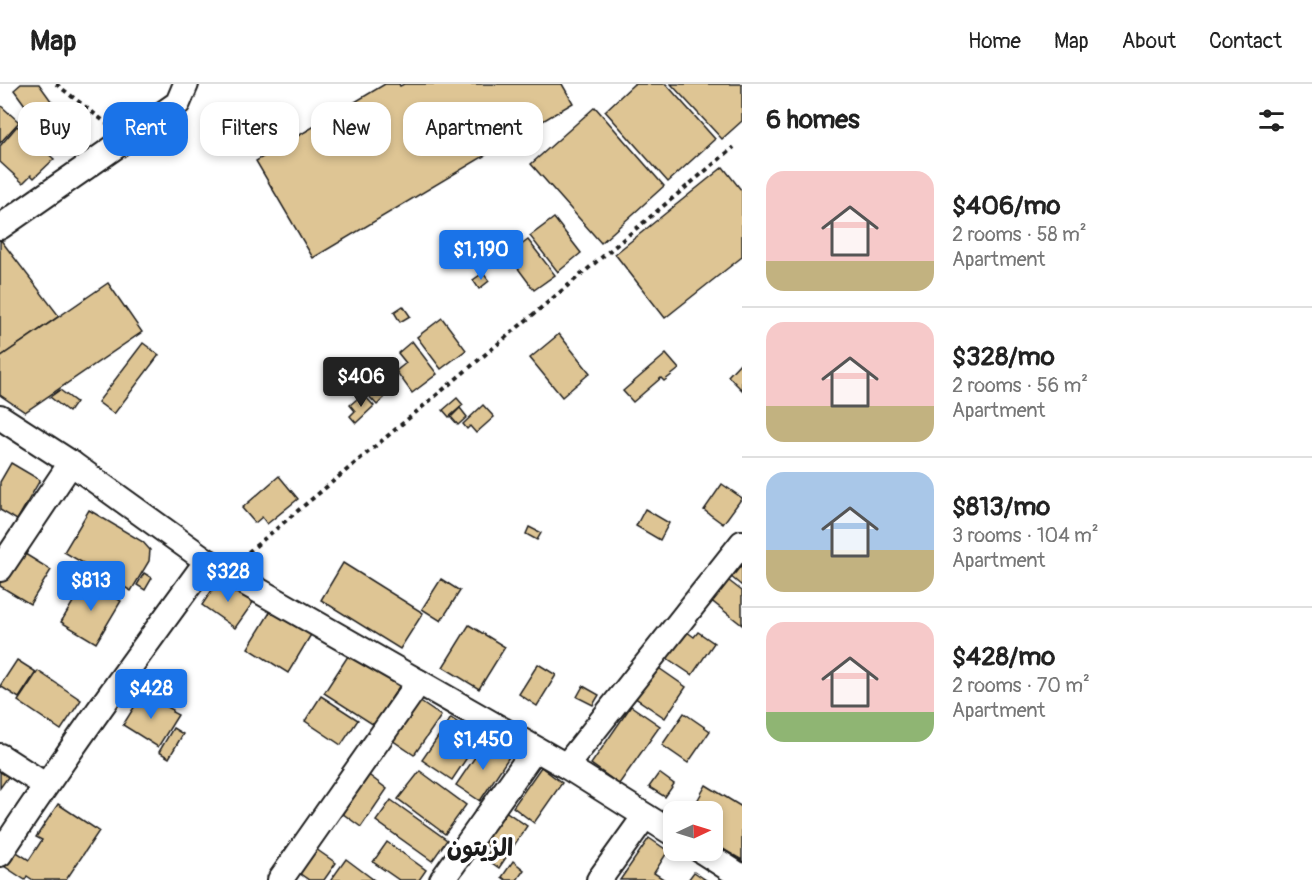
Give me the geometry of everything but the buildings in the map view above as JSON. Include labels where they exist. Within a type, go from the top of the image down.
[{"type":"street","points":[[178,102],[186,84]]},
{"type":"street","points":[[0,227],[103,155]]},
{"type":"street","points":[[0,417],[72,463],[207,561],[566,766],[663,827]]},
{"type":"street","points":[[0,568],[72,463]]},
{"type":"street","points":[[566,766],[742,543]]},
{"type":"street","points":[[0,854],[45,785],[126,670],[207,561]]},
{"type":"street","points":[[280,880],[419,682]]},
{"type":"street","points":[[442,880],[535,748]]},
{"type":"street","points":[[0,756],[45,785]]},
{"type":"street","points":[[599,880],[645,816]]},
{"type":"street","points":[[717,861],[742,877]]},
{"type":"path","points":[[56,84],[103,120]]},
{"type":"path","points":[[207,561],[246,554],[734,147]]},
{"type":"district","name":"الزيتون","points":[[480,848]]}]
